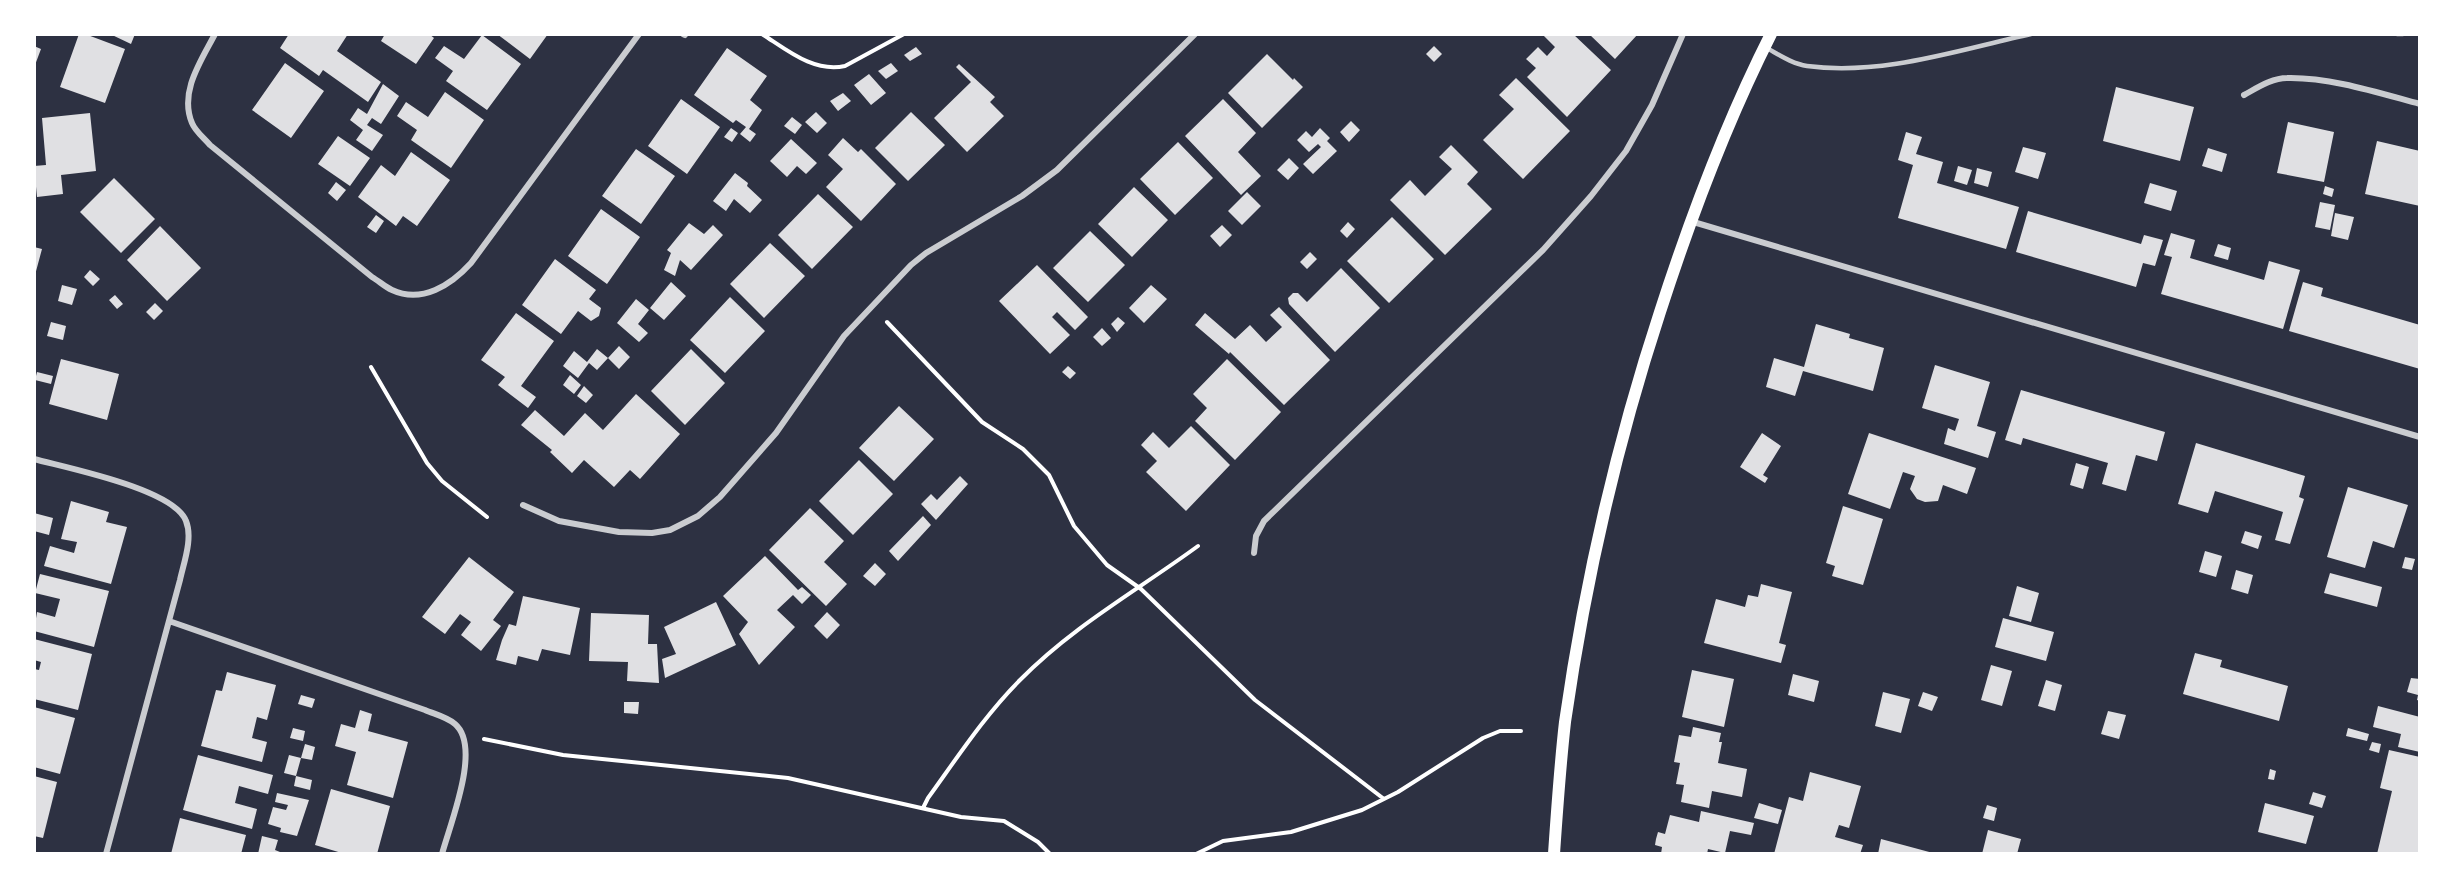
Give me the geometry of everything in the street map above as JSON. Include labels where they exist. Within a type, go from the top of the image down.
[{"type":"main road","points":[[1554,854],[1565,723],[1601,518],[1639,375],[1689,220],[1715,156],[1771,34]]},
{"type":"street","points":[[215,34],[194,74],[189,92],[188,111],[192,125],[210,145],[372,277],[392,290],[409,294],[427,294],[442,287],[458,277],[471,263],[639,34]]},
{"type":"street","points":[[523,505],[559,521],[619,532],[652,533],[670,530],[698,516],[720,497],[776,433],[843,336],[911,265],[926,253],[1022,196],[1057,170],[1195,34]]},
{"type":"street","points":[[1254,553],[1256,536],[1264,521],[1543,250],[1591,196],[1626,151],[1652,105],[1683,34]]},
{"type":"street","points":[[2244,95],[2268,82],[2286,77],[2362,89],[2420,104]]},
{"type":"street","points":[[1689,220],[2420,437]]},
{"type":"street","points":[[34,459],[130,485],[161,497],[179,509],[187,521],[189,540],[106,854]]},
{"type":"street","points":[[169,621],[425,710],[455,724],[465,739],[465,770],[442,854]]},
{"type":"lane","points":[[1765,47],[1786,59],[1805,66],[1844,67],[1897,64],[2031,34]]},
{"type":"lane","points":[[2397,34],[2403,34]]},
{"type":"path","points":[[762,34],[796,56],[818,66],[835,69],[845,66],[903,34]]},
{"type":"path","points":[[887,322],[982,422],[1023,449],[1049,475],[1074,526],[1107,566],[1139,588],[1255,700],[1384,799]]},
{"type":"path","points":[[371,367],[427,463],[442,480],[487,517]]},
{"type":"path","points":[[924,808],[928,798],[968,742],[1019,681],[1086,623],[1198,546]]},
{"type":"path","points":[[1196,854],[1223,841],[1291,832],[1362,810],[1483,738],[1500,731],[1521,731]]},
{"type":"path","points":[[483,739],[563,755],[788,778],[961,817],[1004,821],[1038,842],[1050,854]]},
{"type":"building","points":[[79,34],[85,34],[125,49],[105,103],[60,87]]},
{"type":"building","points":[[110,34],[135,34],[131,44]]},
{"type":"building","points":[[289,34],[348,34],[337,51],[381,82],[368,102],[323,70],[319,76],[280,48]]},
{"type":"building","points":[[385,34],[429,34],[434,38],[416,64],[381,41]]},
{"type":"building","points":[[497,34],[548,34],[530,59]]},
{"type":"building","points":[[1542,34],[1573,34],[1611,70],[1567,117],[1527,77],[1536,68],[1526,59],[1538,47],[1547,56],[1555,47]]},
{"type":"building","points":[[1589,34],[1638,34],[1615,59]]},
{"type":"building","points":[[482,35],[521,64],[487,110],[446,81],[453,71],[435,58],[444,46],[464,59]]},
{"type":"building","points":[[34,46],[41,49],[35,65],[34,65]]},
{"type":"building","points":[[1434,46],[1442,54],[1434,62],[1426,54]]},
{"type":"building","points":[[916,47],[922,54],[910,61],[904,55]]},
{"type":"building","points":[[727,48],[767,76],[750,100],[762,110],[749,129],[756,134],[750,142],[740,134],[746,127],[736,120],[733,123],[694,95]]},
{"type":"building","points":[[1267,54],[1303,87],[1262,128],[1228,93]]},
{"type":"building","points":[[285,63],[324,91],[291,138],[252,110]]},
{"type":"building","points":[[891,63],[898,71],[886,79],[878,71]]},
{"type":"building","points":[[959,64],[995,97],[990,102],[1004,116],[967,152],[934,118],[971,82],[956,67]]},
{"type":"building","points":[[869,74],[886,93],[871,105],[854,85]]},
{"type":"building","points":[[1516,78],[1570,131],[1523,179],[1483,140],[1514,109],[1499,95]]},
{"type":"building","points":[[383,84],[399,96],[381,124],[372,118],[367,125],[383,135],[372,151],[356,140],[363,130],[350,120],[358,108],[367,114]]},
{"type":"building","points":[[2116,87],[2194,107],[2180,161],[2103,141]]},
{"type":"building","points":[[445,92],[484,120],[451,168],[411,140],[417,130],[397,116],[406,102],[428,117]]},
{"type":"building","points":[[843,93],[851,101],[838,111],[830,101]]},
{"type":"building","points":[[681,99],[720,127],[687,174],[648,146]]},
{"type":"building","points":[[1223,99],[1256,133],[1238,152],[1261,176],[1241,195],[1185,136]]},
{"type":"building","points":[[816,112],[827,123],[817,133],[805,122]]},
{"type":"building","points":[[911,112],[945,145],[908,181],[875,148]]},
{"type":"building","points":[[90,113],[96,171],[61,175],[63,194],[37,197],[34,166],[46,165],[42,118]]},
{"type":"building","points":[[792,117],[802,125],[795,134],[784,126]]},
{"type":"building","points":[[1351,121],[1360,130],[1349,142],[1340,132]]},
{"type":"building","points":[[2288,122],[2334,132],[2324,182],[2277,173]]},
{"type":"building","points":[[731,128],[738,133],[732,142],[724,137]]},
{"type":"building","points":[[1320,128],[1330,138],[1327,141],[1337,151],[1313,174],[1303,164],[1321,147],[1318,144],[1309,152],[1297,140],[1306,131],[1312,137]]},
{"type":"building","points":[[1906,132],[1922,137],[1916,154],[1943,162],[1937,183],[2019,207],[2006,249],[1898,218],[1913,165],[1898,160]]},
{"type":"building","points":[[338,136],[370,158],[350,186],[318,164]]},
{"type":"building","points":[[843,138],[858,152],[861,149],[896,184],[861,221],[826,187],[843,169],[828,155]]},
{"type":"building","points":[[791,139],[817,163],[806,174],[797,166],[787,177],[770,161]]},
{"type":"building","points":[[2377,141],[2420,151],[2420,206],[2365,194]]},
{"type":"building","points":[[1178,142],[1213,178],[1175,215],[1140,179]]},
{"type":"building","points":[[1451,145],[1478,172],[1467,184],[1492,209],[1445,255],[1390,200],[1410,180],[1425,196],[1452,169],[1439,157]]},
{"type":"building","points":[[2023,147],[2046,153],[2038,179],[2015,172]]},
{"type":"building","points":[[2208,148],[2227,154],[2222,172],[2202,166]]},
{"type":"building","points":[[636,149],[675,176],[641,224],[602,196]]},
{"type":"building","points":[[411,152],[450,180],[417,226],[403,216],[396,226],[358,197],[381,165],[395,176]]},
{"type":"building","points":[[1289,158],[1299,168],[1288,180],[1277,170]]},
{"type":"building","points":[[1958,166],[1972,170],[1967,185],[1954,181]]},
{"type":"building","points":[[1977,168],[1992,172],[1988,187],[1974,183]]},
{"type":"building","points":[[735,173],[748,183],[747,186],[762,200],[750,213],[734,199],[726,211],[713,201]]},
{"type":"building","points":[[114,178],[155,219],[121,253],[80,212]]},
{"type":"building","points":[[336,182],[346,190],[337,201],[328,193]]},
{"type":"building","points":[[2150,183],[2177,191],[2171,211],[2144,203]]},
{"type":"building","points":[[2325,186],[2334,189],[2332,197],[2323,194]]},
{"type":"building","points":[[1134,187],[1168,220],[1132,257],[1098,224]]},
{"type":"building","points":[[1247,192],[1261,206],[1242,225],[1228,211]]},
{"type":"building","points":[[818,194],[853,227],[812,269],[778,235]]},
{"type":"building","points":[[2320,202],[2335,205],[2330,230],[2315,227]]},
{"type":"building","points":[[601,209],[640,237],[607,284],[568,256]]},
{"type":"building","points":[[2028,211],[2141,244],[2144,235],[2163,240],[2155,266],[2143,263],[2136,287],[2016,252]]},
{"type":"building","points":[[2335,213],[2354,217],[2348,240],[2331,236]]},
{"type":"building","points":[[376,215],[384,221],[376,233],[367,227]]},
{"type":"building","points":[[1392,217],[1434,259],[1389,303],[1347,261]]},
{"type":"building","points":[[1348,222],[1355,229],[1347,238],[1340,231]]},
{"type":"building","points":[[689,223],[704,234],[713,225],[723,235],[691,270],[680,260],[675,276],[664,270],[671,253],[667,250]]},
{"type":"building","points":[[1222,225],[1232,235],[1220,247],[1210,236]]},
{"type":"building","points":[[160,226],[201,268],[167,301],[127,260]]},
{"type":"building","points":[[1090,231],[1125,265],[1088,302],[1053,268]]},
{"type":"building","points":[[2171,233],[2195,240],[2190,258],[2264,280],[2269,261],[2300,270],[2283,329],[2161,294],[2172,257],[2164,255]]},
{"type":"building","points":[[770,243],[805,276],[764,318],[730,284]]},
{"type":"building","points":[[2218,244],[2231,248],[2228,260],[2214,256]]},
{"type":"building","points":[[34,247],[42,249],[35,275],[34,275]]},
{"type":"building","points":[[1310,252],[1317,259],[1307,269],[1300,262]]},
{"type":"building","points":[[555,259],[596,290],[589,299],[601,308],[599,316],[591,321],[578,311],[561,334],[522,305]]},
{"type":"building","points":[[1037,265],[1088,317],[1075,330],[1057,312],[1052,317],[1070,335],[1050,354],[999,301]]},
{"type":"building","points":[[1341,268],[1380,308],[1335,352],[1289,304],[1288,298],[1293,293],[1298,293],[1307,302]]},
{"type":"building","points":[[90,270],[100,279],[93,286],[84,277]]},
{"type":"building","points":[[671,282],[686,296],[664,320],[650,308]]},
{"type":"building","points":[[2303,282],[2323,288],[2321,296],[2420,325],[2420,369],[2289,331]]},
{"type":"building","points":[[62,285],[77,289],[72,305],[58,301]]},
{"type":"building","points":[[1151,285],[1167,299],[1144,323],[1129,308]]},
{"type":"building","points":[[115,295],[123,304],[117,309],[109,300]]},
{"type":"building","points":[[730,297],[765,331],[725,373],[690,340]]},
{"type":"building","points":[[636,299],[649,310],[638,324],[648,333],[639,342],[617,323]]},
{"type":"building","points":[[155,303],[163,311],[154,320],[146,312]]},
{"type":"building","points":[[1279,307],[1330,360],[1284,405],[1230,352],[1229,354],[1195,325],[1205,313],[1235,339],[1250,325],[1266,342],[1282,327],[1270,315]]},
{"type":"building","points":[[516,313],[554,341],[521,386],[536,397],[528,408],[498,385],[505,377],[481,360]]},
{"type":"building","points":[[1118,317],[1125,323],[1117,332],[1111,324]]},
{"type":"building","points":[[51,322],[66,326],[63,340],[47,336]]},
{"type":"building","points":[[1816,324],[1850,334],[1849,338],[1884,348],[1873,391],[1803,371],[1795,396],[1766,387],[1774,358],[1804,367]]},
{"type":"building","points":[[1102,328],[1111,338],[1102,346],[1093,337]]},
{"type":"building","points":[[619,346],[630,357],[619,369],[608,358]]},
{"type":"building","points":[[597,349],[608,358],[597,370],[589,363],[578,378],[563,366],[574,351],[587,362]]},
{"type":"building","points":[[691,349],[725,383],[685,425],[651,391]]},
{"type":"building","points":[[61,359],[119,374],[107,420],[49,404]]},
{"type":"building","points":[[1227,359],[1281,412],[1235,460],[1195,421],[1207,408],[1193,394]]},
{"type":"building","points":[[1935,365],[1990,382],[1977,426],[1996,432],[1988,458],[1944,444],[1948,428],[1955,431],[1959,419],[1922,408]]},
{"type":"building","points":[[1068,366],[1076,373],[1070,379],[1062,372]]},
{"type":"building","points":[[37,372],[53,376],[51,384],[35,380]]},
{"type":"building","points":[[570,375],[581,385],[574,394],[563,385]]},
{"type":"building","points":[[584,386],[593,395],[586,403],[577,396]]},
{"type":"building","points":[[2021,390],[2165,432],[2157,461],[2136,455],[2126,491],[2102,484],[2108,463],[2023,438],[2021,445],[2005,440]]},
{"type":"building","points":[[636,394],[680,434],[640,479],[630,470],[614,487],[584,460],[572,473],[550,452],[552,450],[521,425],[535,410],[564,436],[585,413],[603,430]]},
{"type":"building","points":[[899,406],[934,439],[894,481],[859,448]]},
{"type":"building","points":[[1191,426],[1230,465],[1186,511],[1146,472],[1157,461],[1141,445],[1153,432],[1169,448]]},
{"type":"building","points":[[1762,433],[1781,446],[1763,475],[1768,478],[1765,483],[1740,467]]},
{"type":"building","points":[[1869,433],[1976,468],[1967,494],[1943,485],[1938,501],[1925,502],[1917,499],[1910,489],[1915,476],[1903,472],[1890,509],[1848,494]]},
{"type":"building","points":[[2196,443],[2305,476],[2299,497],[2304,499],[2290,544],[2275,540],[2283,512],[2215,491],[2208,513],[2178,504]]},
{"type":"building","points":[[859,460],[893,494],[853,535],[819,501]]},
{"type":"building","points":[[2076,463],[2089,467],[2083,489],[2070,485]]},
{"type":"building","points":[[960,476],[968,484],[936,520],[921,504],[931,494],[937,500]]},
{"type":"building","points":[[2348,487],[2408,505],[2394,548],[2373,541],[2365,568],[2327,557]]},
{"type":"building","points":[[71,501],[109,512],[106,522],[127,527],[111,584],[44,566],[50,546],[74,553],[77,542],[61,539]]},
{"type":"building","points":[[1843,506],[1883,519],[1863,585],[1832,576],[1835,566],[1826,563]]},
{"type":"building","points":[[810,508],[844,541],[824,562],[847,584],[826,606],[769,550]]},
{"type":"building","points":[[34,513],[53,518],[49,535],[34,531]]},
{"type":"building","points":[[923,516],[931,525],[898,561],[889,551]]},
{"type":"building","points":[[2245,531],[2262,536],[2258,549],[2241,543]]},
{"type":"building","points":[[2205,551],[2222,556],[2216,577],[2199,572]]},
{"type":"building","points":[[765,556],[798,590],[802,587],[811,595],[802,604],[793,595],[777,610],[795,627],[759,665],[739,634],[748,622],[723,596]]},
{"type":"building","points":[[469,557],[514,592],[493,620],[501,626],[481,651],[461,635],[471,622],[460,614],[445,634],[422,617]]},
{"type":"building","points":[[2405,557],[2415,559],[2412,570],[2402,568]]},
{"type":"building","points":[[875,563],[886,574],[875,586],[863,576]]},
{"type":"building","points":[[2236,570],[2253,575],[2248,594],[2231,589]]},
{"type":"building","points":[[2330,573],[2382,587],[2377,607],[2324,593]]},
{"type":"building","points":[[40,574],[109,591],[94,647],[34,631],[37,612],[55,617],[60,599],[35,593]]},
{"type":"building","points":[[1761,584],[1792,592],[1779,643],[1786,645],[1781,663],[1704,643],[1716,599],[1745,607],[1748,595],[1758,597]]},
{"type":"building","points":[[2017,586],[2039,593],[2031,622],[2009,616]]},
{"type":"building","points":[[523,596],[580,608],[570,655],[542,649],[538,661],[518,656],[516,665],[496,660],[509,624],[516,626]]},
{"type":"building","points":[[716,602],[736,645],[665,678],[662,659],[676,654],[664,627]]},
{"type":"building","points":[[827,612],[840,625],[827,639],[814,626]]},
{"type":"building","points":[[591,613],[649,615],[648,644],[657,644],[659,683],[627,681],[628,662],[589,661]]},
{"type":"building","points":[[2003,618],[2054,632],[2046,661],[1995,647]]},
{"type":"building","points":[[34,639],[92,654],[78,710],[34,699],[34,669],[39,670],[41,662],[34,660]]},
{"type":"building","points":[[2195,653],[2222,660],[2220,667],[2288,686],[2279,721],[2183,694]]},
{"type":"building","points":[[1991,665],[2012,671],[2002,706],[1981,700]]},
{"type":"building","points":[[1692,670],[1734,679],[1724,727],[1682,717]]},
{"type":"building","points":[[227,672],[276,685],[267,720],[257,717],[252,738],[267,742],[262,762],[201,746],[216,690],[222,691]]},
{"type":"building","points":[[1793,674],[1819,681],[1814,702],[1788,695]]},
{"type":"building","points":[[2411,678],[2420,679],[2420,701],[2417,700],[2418,695],[2407,692]]},
{"type":"building","points":[[2046,680],[2062,685],[2055,711],[2038,706]]},
{"type":"building","points":[[1883,692],[1910,699],[1901,733],[1875,726]]},
{"type":"building","points":[[1923,692],[1938,697],[1932,711],[1918,706]]},
{"type":"building","points":[[301,695],[315,699],[312,708],[298,704]]},
{"type":"building","points":[[624,702],[639,702],[638,714],[624,713]]},
{"type":"building","points":[[2378,706],[2420,717],[2420,752],[2398,747],[2401,734],[2373,727]]},
{"type":"building","points":[[34,707],[75,718],[60,774],[34,767]]},
{"type":"building","points":[[360,710],[372,714],[368,731],[408,742],[393,798],[347,785],[356,752],[335,746],[341,724],[355,728]]},
{"type":"building","points":[[2108,711],[2126,715],[2119,739],[2101,734]]},
{"type":"building","points":[[1693,727],[1721,733],[1719,742],[1722,742],[1718,763],[1747,769],[1742,797],[1712,791],[1709,808],[1681,802],[1684,785],[1676,784],[1680,763],[1674,762],[1679,735],[1691,737]]},
{"type":"building","points":[[293,728],[305,731],[303,741],[290,738]]},
{"type":"building","points":[[2348,728],[2369,734],[2367,741],[2346,736]]},
{"type":"building","points":[[2372,742],[2381,744],[2379,753],[2369,750]]},
{"type":"building","points":[[305,744],[315,747],[312,760],[301,758]]},
{"type":"building","points":[[2389,750],[2420,757],[2420,854],[2377,854],[2392,791],[2380,788]]},
{"type":"building","points":[[198,755],[273,775],[268,794],[239,786],[235,803],[257,809],[252,829],[183,810]]},
{"type":"building","points":[[289,755],[301,758],[296,776],[284,773]]},
{"type":"building","points":[[2270,769],[2276,771],[2274,780],[2268,779]]},
{"type":"building","points":[[1810,772],[1861,786],[1849,828],[1839,825],[1835,837],[1863,845],[1860,854],[1774,854],[1789,797],[1803,801]]},
{"type":"building","points":[[34,776],[57,782],[43,838],[34,836]]},
{"type":"building","points":[[296,776],[312,780],[310,790],[294,786]]},
{"type":"building","points":[[331,789],[390,806],[377,854],[345,854],[315,845]]},
{"type":"building","points":[[2313,792],[2326,796],[2322,808],[2309,804]]},
{"type":"building","points":[[277,793],[309,800],[297,836],[280,832],[281,828],[268,824],[273,807],[286,810],[288,805],[275,802]]},
{"type":"building","points":[[1759,803],[1782,810],[1778,824],[1754,818]]},
{"type":"building","points":[[2265,803],[2314,816],[2306,844],[2258,832]]},
{"type":"building","points":[[1987,805],[1997,808],[1994,821],[1983,818]]},
{"type":"building","points":[[1701,811],[1754,823],[1751,835],[1730,831],[1725,853],[1708,849],[1707,854],[1661,854],[1662,847],[1655,845],[1656,839],[1658,832],[1665,834],[1670,815],[1699,822]]},
{"type":"building","points":[[180,818],[246,835],[241,854],[171,854]]},
{"type":"building","points":[[1988,830],[2021,839],[2017,854],[1982,854]]},
{"type":"building","points":[[262,836],[278,840],[275,850],[285,854],[258,854]]},
{"type":"building","points":[[1881,839],[1933,853],[1933,854],[1878,854]]}]
